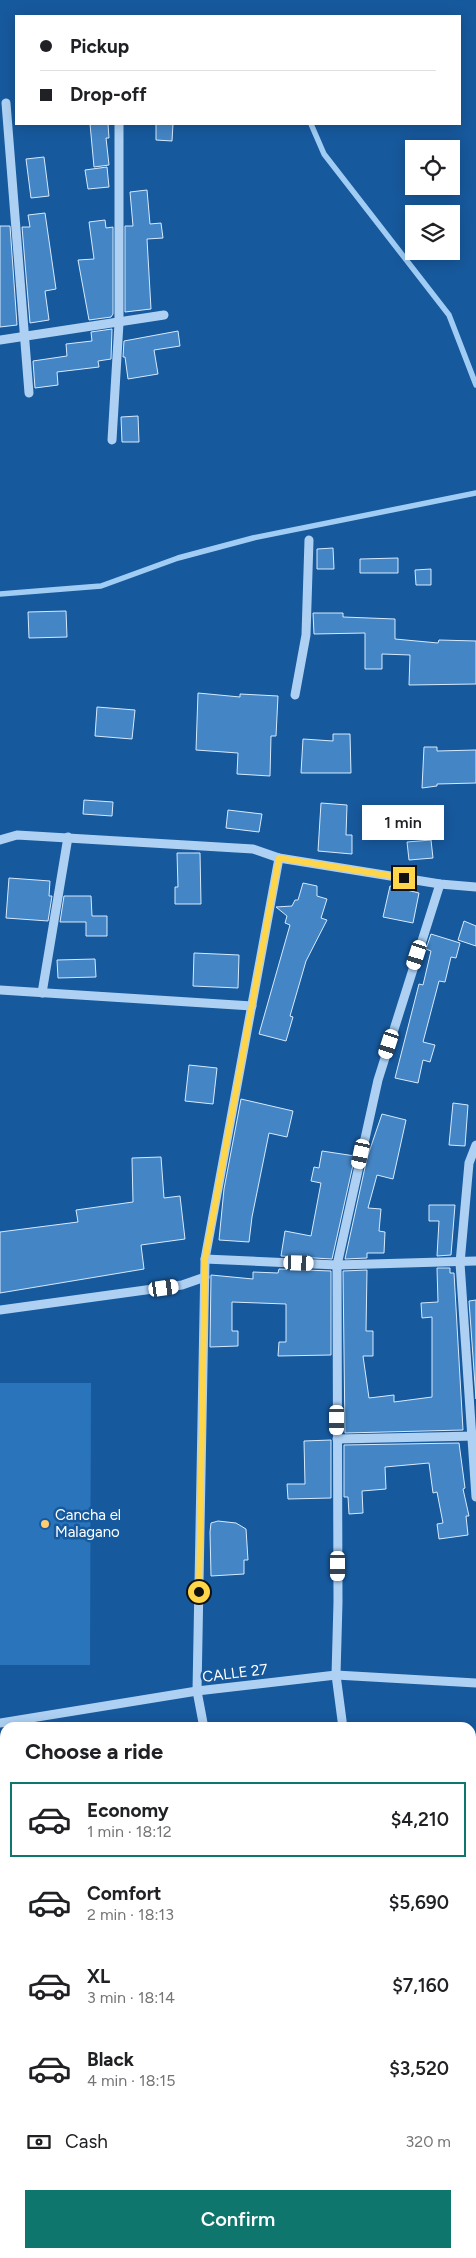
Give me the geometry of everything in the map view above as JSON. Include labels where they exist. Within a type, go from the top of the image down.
[{"type":"street","points":[[6,103],[29,392]]},
{"type":"street","points":[[112,440],[119,323],[119,125]]},
{"type":"street","points":[[0,340],[164,315]]},
{"type":"street","points":[[295,695],[306,635],[309,540]]},
{"type":"street","points":[[0,840],[17,834],[253,849],[279,858],[440,884],[476,887]]},
{"type":"street","points":[[42,993],[68,837]]},
{"type":"street","points":[[203,1722],[197,1691],[205,1259],[279,858]]},
{"type":"street","points":[[342,1722],[336,1675],[338,1439],[336,1265],[378,1080],[440,884]]},
{"type":"street","points":[[0,990],[252,1006]]},
{"type":"street","points":[[476,1144],[469,1164],[460,1263],[474,1436],[476,1497]]},
{"type":"street","points":[[205,1259],[336,1265],[460,1263],[476,1261]]},
{"type":"street","points":[[0,1310],[182,1285],[205,1277]]},
{"type":"street","points":[[338,1439],[474,1436]]},
{"type":"street","name":"CALLE 27","points":[[6,1722],[197,1691],[336,1675],[476,1683]]},
{"type":"shaded area","name":"Cancha el Malagano","points":[[0,1383],[91,1383],[90,1665],[0,1665]]},
{"type":"building","points":[[90,125],[108,125],[109,138],[106,138],[109,165],[94,167]]},
{"type":"building","points":[[156,125],[173,125],[172,141],[156,140]]},
{"type":"building","points":[[44,157],[49,196],[31,198],[26,159]]},
{"type":"building","points":[[107,167],[109,187],[88,189],[85,170]]},
{"type":"building","points":[[147,190],[150,224],[161,223],[163,238],[147,239],[151,309],[125,312],[125,226],[133,226],[130,192]]},
{"type":"building","points":[[45,213],[56,289],[45,291],[49,320],[30,323],[22,227],[30,227],[28,215]]},
{"type":"building","points":[[105,220],[106,228],[113,227],[113,314],[111,317],[89,320],[78,260],[94,259],[89,222]]},
{"type":"building","points":[[0,226],[10,226],[17,325],[0,327]]},
{"type":"building","points":[[112,329],[111,359],[98,361],[99,367],[57,372],[58,385],[35,388],[33,361],[67,356],[66,344],[92,341],[91,332]]},
{"type":"building","points":[[178,331],[180,346],[154,350],[158,374],[128,379],[125,357],[123,357],[124,341]]},
{"type":"building","points":[[138,416],[139,442],[122,442],[121,417]]},
{"type":"building","points":[[333,548],[334,569],[317,569],[317,549]]},
{"type":"building","points":[[398,558],[398,573],[360,573],[360,559]]},
{"type":"building","points":[[431,569],[431,585],[416,585],[415,570]]},
{"type":"building","points":[[66,611],[67,637],[29,638],[28,612]]},
{"type":"building","points":[[313,613],[343,613],[343,617],[395,619],[395,639],[438,643],[439,640],[476,641],[476,684],[409,685],[410,655],[382,654],[382,669],[365,669],[365,633],[314,634]]},
{"type":"building","points":[[198,693],[240,697],[240,694],[278,696],[276,736],[271,736],[270,776],[237,774],[238,753],[196,750]]},
{"type":"building","points":[[97,707],[135,710],[132,739],[95,736]]},
{"type":"building","points":[[333,734],[350,734],[351,773],[301,773],[303,739],[333,741]]},
{"type":"building","points":[[424,747],[437,747],[437,751],[476,750],[476,783],[437,784],[437,786],[422,788]]},
{"type":"building","points":[[84,800],[113,802],[112,816],[83,814]]},
{"type":"building","points":[[321,803],[347,805],[346,835],[352,835],[352,854],[318,851]]},
{"type":"building","points":[[228,810],[262,814],[259,832],[226,828]]},
{"type":"building","points":[[431,840],[433,858],[409,860],[407,842]]},
{"type":"building","points":[[177,853],[200,853],[201,904],[175,904],[175,887],[178,887]]},
{"type":"building","points":[[9,878],[50,881],[49,896],[52,896],[48,921],[6,918]]},
{"type":"building","points":[[303,883],[317,886],[317,896],[327,899],[321,918],[327,920],[306,961],[290,1016],[293,1017],[286,1041],[259,1034],[290,925],[285,923],[287,916],[276,907],[292,906],[295,900],[298,900]]},
{"type":"building","points":[[390,886],[419,893],[413,923],[383,917]]},
{"type":"building","points":[[64,896],[91,896],[92,916],[107,916],[107,936],[86,936],[86,922],[60,922]]},
{"type":"building","points":[[464,921],[476,926],[476,946],[458,940]]},
{"type":"building","points":[[431,934],[460,943],[456,958],[451,957],[445,982],[439,981],[423,1042],[435,1045],[430,1062],[423,1060],[418,1083],[395,1078],[419,984],[423,985],[431,951],[426,949]]},
{"type":"building","points":[[194,953],[239,955],[238,988],[193,986]]},
{"type":"building","points":[[95,959],[96,977],[58,978],[57,960]]},
{"type":"building","points":[[189,1065],[217,1068],[213,1104],[185,1101]]},
{"type":"building","points":[[241,1099],[293,1111],[287,1137],[269,1133],[252,1217],[249,1242],[219,1240],[224,1189]]},
{"type":"building","points":[[453,1103],[468,1105],[465,1146],[449,1145]]},
{"type":"building","points":[[382,1114],[406,1120],[393,1179],[377,1175],[368,1208],[381,1209],[379,1231],[385,1232],[384,1253],[367,1253],[367,1258],[345,1259],[367,1158]]},
{"type":"building","points":[[322,1151],[355,1156],[332,1259],[281,1256],[285,1231],[311,1236],[321,1183],[311,1181],[314,1167],[319,1168]]},
{"type":"building","points":[[161,1157],[164,1198],[180,1196],[185,1239],[141,1245],[144,1269],[0,1293],[0,1232],[78,1222],[76,1210],[133,1202],[132,1158]]},
{"type":"building","points":[[429,1205],[455,1205],[451,1255],[437,1256],[439,1221],[429,1221]]},
{"type":"building","points":[[437,1268],[450,1268],[450,1273],[454,1273],[463,1430],[345,1433],[343,1271],[367,1270],[366,1331],[373,1331],[373,1356],[363,1356],[369,1398],[394,1395],[394,1402],[432,1397],[432,1317],[422,1318],[421,1303],[438,1302]]},
{"type":"building","points":[[279,1269],[331,1271],[331,1355],[278,1356],[279,1342],[286,1342],[286,1304],[232,1302],[232,1331],[238,1331],[238,1346],[210,1347],[211,1275],[253,1279],[253,1272],[278,1273]]},
{"type":"building","points":[[476,1300],[476,1399],[469,1301]]},
{"type":"building","points":[[331,1440],[331,1498],[288,1499],[287,1484],[305,1484],[304,1441]]},
{"type":"building","points":[[459,1443],[465,1488],[463,1489],[469,1516],[466,1516],[468,1535],[439,1539],[437,1524],[443,1523],[437,1492],[433,1493],[429,1463],[385,1467],[386,1489],[362,1491],[363,1513],[349,1514],[348,1497],[344,1497],[344,1445]]},
{"type":"building","points":[[218,1521],[236,1523],[246,1529],[248,1560],[244,1560],[244,1574],[211,1576],[211,1523]]},
{"type":"waterway","points":[[311,125],[324,154],[449,315],[476,385]]},
{"type":"waterway","points":[[0,594],[101,586],[178,558],[253,538],[476,493]]},
{"type":"place","name":"Cancha el Malagano","points":[[45,1524]]},
{"type":"route","points":[[199,1592],[205,1259],[279,858],[404,878]]}]
